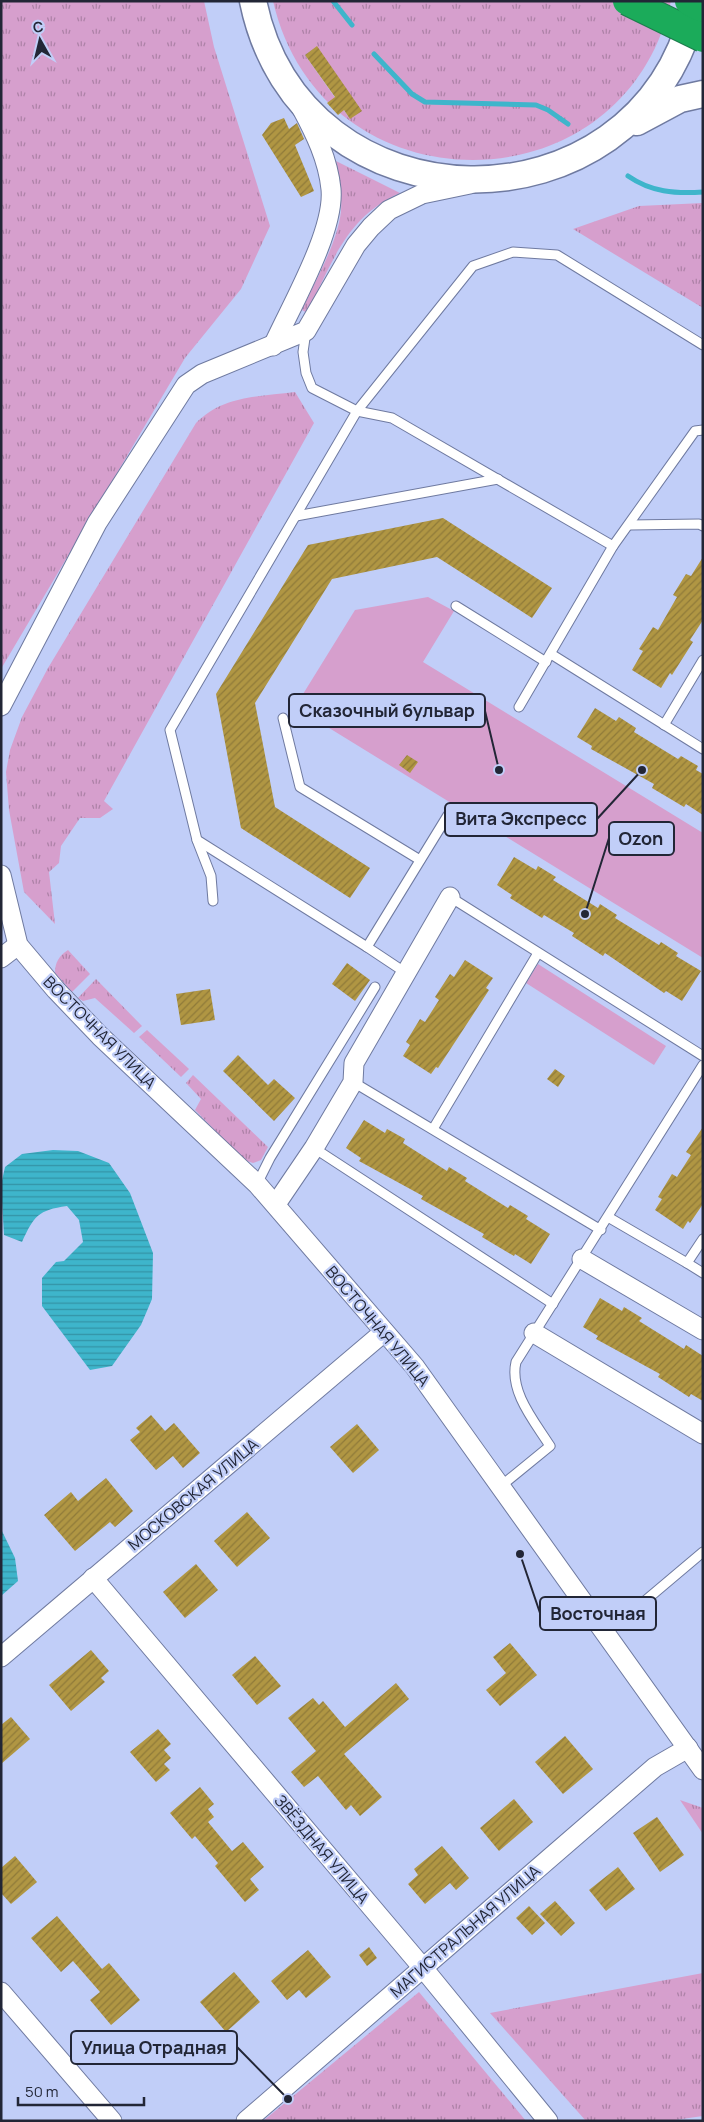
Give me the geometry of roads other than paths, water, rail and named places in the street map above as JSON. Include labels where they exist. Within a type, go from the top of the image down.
[{"type":"highway","points":[[627,1],[703,38]]},
{"type":"highway","points":[[689,1],[703,8]]},
{"type":"main road","points":[[253,1],[263,36],[286,80],[302,101],[328,127],[364,152],[388,164],[440,178],[494,180],[547,169],[572,159],[664,106],[680,99],[703,94]]},
{"type":"main road","points":[[595,146],[637,112],[659,85],[680,48],[696,1]]},
{"type":"street","points":[[273,346],[325,233],[331,191],[322,148],[286,80]]},
{"type":"street","points":[[1,706],[97,523],[186,385],[202,374],[306,331],[356,245],[370,227],[389,210],[422,194],[494,180]]},
{"type":"street","points":[[1,874],[18,945],[1,958]]},
{"type":"street","points":[[276,1204],[314,1148],[353,1082],[354,1063],[450,897]]},
{"type":"street","name":"ВОСТОЧНАЯ УЛИЦА","points":[[18,945],[56,990],[100,1036],[276,1204],[415,1367],[603,1633],[703,1770]]},
{"type":"street","points":[[582,1259],[703,1330]]},
{"type":"street","name":"МОСКОВСКАЯ УЛИЦА","points":[[1,1657],[384,1332]]},
{"type":"street","points":[[534,1333],[703,1434]]},
{"type":"street","name":"ЗВЁЗДНАЯ УЛИЦА","points":[[93,1578],[423,1968],[548,2121]]},
{"type":"street","name":"МАГИСТРАЛЬНАЯ УЛИЦА","points":[[246,2121],[655,1767],[688,1748]]},
{"type":"street","points":[[1,1992],[112,2121]]},
{"type":"lane","points":[[213,901],[211,876],[197,840],[170,730],[357,411],[473,266],[513,252],[557,255],[703,345]]},
{"type":"lane","points":[[306,331],[303,352],[306,373],[312,388],[357,411],[392,418],[614,546]]},
{"type":"lane","points":[[519,707],[614,546],[695,431],[703,430]]},
{"type":"lane","points":[[296,516],[498,479]]},
{"type":"lane","points":[[630,525],[699,524],[703,526]]},
{"type":"lane","points":[[456,606],[549,658],[703,749]]},
{"type":"lane","points":[[664,725],[703,660]]},
{"type":"lane","points":[[284,718],[300,787],[420,860]]},
{"type":"lane","points":[[367,948],[448,816]]},
{"type":"lane","points":[[197,840],[406,973]]},
{"type":"lane","points":[[450,897],[703,1056]]},
{"type":"lane","points":[[433,1129],[538,953]]},
{"type":"lane","points":[[257,1184],[270,1158],[375,987]]},
{"type":"lane","points":[[500,1486],[550,1446],[522,1402],[513,1376],[516,1362],[601,1230],[703,1065]]},
{"type":"lane","points":[[353,1082],[601,1230]]},
{"type":"lane","points":[[314,1148],[553,1304]]},
{"type":"lane","points":[[608,1217],[703,1273]]},
{"type":"lane","points":[[687,1264],[703,1239]]},
{"type":"lane","points":[[603,1633],[633,1611],[703,1552]]},
{"type":"waterway","points":[[333,1],[352,25]]},
{"type":"waterway","points":[[374,54],[412,94],[425,102],[536,105],[548,110],[568,124]]},
{"type":"waterway","points":[[628,176],[654,189],[683,193],[703,192]]},
{"type":"place","name":"Сказочный бульвар","points":[[499,770]]},
{"type":"place","name":"Вита Экспресс","points":[[642,770]]},
{"type":"place","name":"Ozon","points":[[585,914]]},
{"type":"place","name":"Восточная","points":[[520,1554]]},
{"type":"place","name":"Улица Отрадная","points":[[288,2099]]}]
